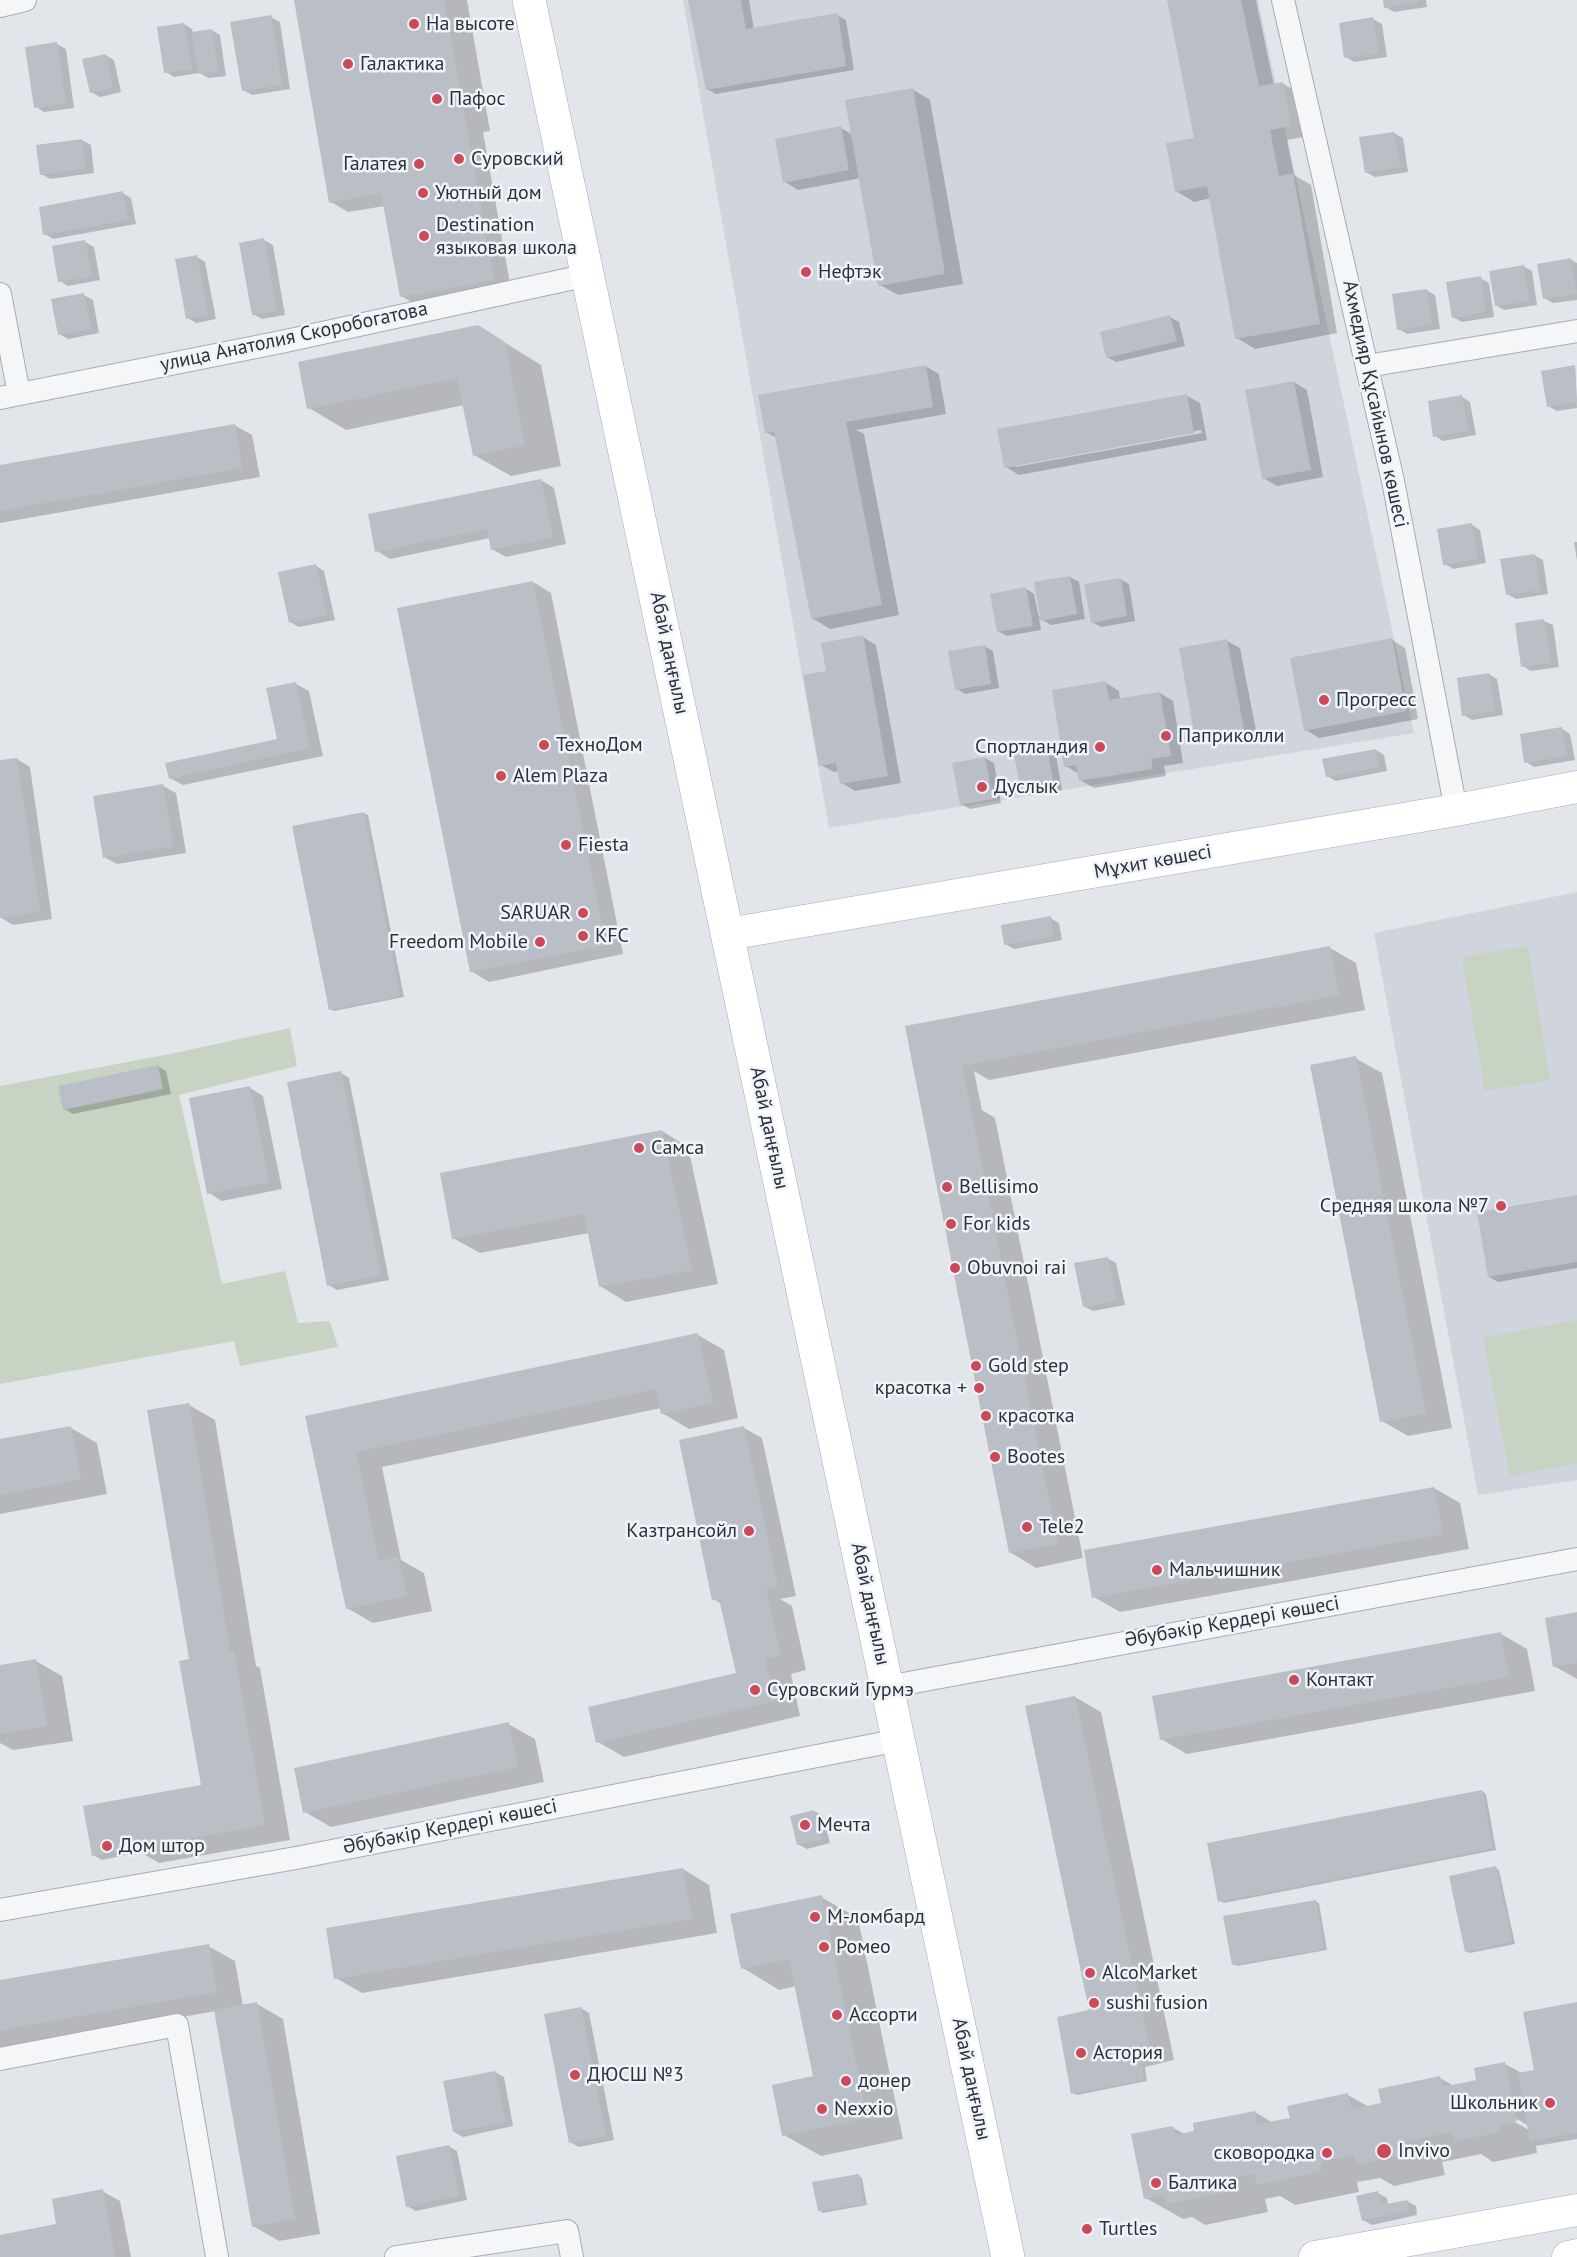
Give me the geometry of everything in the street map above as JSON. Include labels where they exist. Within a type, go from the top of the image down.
[{"type":"main road","name":"Абай даңғылы","points":[[529,0],[1008,2257]]},
{"type":"street","points":[[0,6],[25,0]]},
{"type":"street","name":"Ахмедияр Құсайынов көшесі","points":[[1283,0],[1368,366],[1456,810]]},
{"type":"street","name":"улица Анатолия Скоробогатова","points":[[9,396],[281,342],[588,275]]},
{"type":"street","points":[[0,294],[9,396]]},
{"type":"street","points":[[1368,366],[1577,331]]},
{"type":"street","name":"Мұхит көшесі","points":[[728,934],[1456,810],[1577,787]]},
{"type":"street","name":"Әбубәкір Кердері көшесі","points":[[887,1687],[1577,1559]]},
{"type":"street","name":"Әбубәкір Кердері көшесі","points":[[0,1910],[296,1858],[899,1740]]},
{"type":"street","points":[[0,2060],[177,2025],[217,2257]]},
{"type":"street","points":[[1315,2257],[1577,2210]]},
{"type":"street","points":[[396,2257],[567,2231],[572,2257]]},
{"type":"street","points":[[1568,2257],[1577,2255]]},
{"type":"shaded area","points":[[683,0],[1258,0],[1414,733],[829,828]]},
{"type":"shaded area","name":"Средняя школа №7","points":[[1577,892],[1577,1480],[1478,1495],[1374,933]]},
{"type":"green space","points":[[1528,946],[1550,1080],[1485,1091],[1462,957]]},
{"type":"green space","points":[[290,1028],[297,1066],[179,1095],[222,1284],[285,1271],[298,1323],[330,1321],[338,1347],[240,1366],[234,1341],[0,1384],[0,1086],[170,1054]]},
{"type":"green space","points":[[1577,1320],[1577,1463],[1510,1476],[1483,1338]]},
{"type":"building","points":[[294,0],[444,0],[494,280],[400,297],[381,193],[329,203]]},
{"type":"building","points":[[688,0],[741,0],[746,29],[838,13],[846,66],[706,90]]},
{"type":"building","points":[[1167,0],[1241,0],[1259,86],[1283,82],[1291,126],[1270,130],[1279,176],[1293,173],[1320,324],[1235,339],[1207,186],[1175,192],[1166,143],[1194,138]]},
{"type":"building","points":[[1383,0],[1418,0],[1419,2],[1384,8]]},
{"type":"building","points":[[271,15],[282,85],[242,91],[230,22]]},
{"type":"building","points":[[1373,17],[1379,53],[1344,58],[1339,23]]},
{"type":"building","points":[[184,23],[192,69],[164,73],[157,27]]},
{"type":"building","points":[[212,29],[218,71],[199,74],[192,32]]},
{"type":"building","points":[[57,42],[66,103],[34,108],[25,47]]},
{"type":"building","points":[[106,54],[113,88],[90,93],[82,59]]},
{"type":"building","points":[[913,88],[945,274],[878,286],[845,100]]},
{"type":"building","points":[[841,126],[849,170],[783,183],[775,139]]},
{"type":"building","points":[[1394,132],[1400,167],[1365,173],[1359,137]]},
{"type":"building","points":[[82,139],[86,168],[40,175],[36,145]]},
{"type":"building","points":[[123,191],[128,220],[43,235],[39,207]]},
{"type":"building","points":[[264,238],[277,311],[252,315],[239,243]]},
{"type":"building","points":[[85,240],[92,276],[58,282],[52,246]]},
{"type":"building","points":[[197,255],[208,315],[186,319],[175,259]]},
{"type":"building","points":[[1571,258],[1577,294],[1543,299],[1537,264]]},
{"type":"building","points":[[1524,265],[1529,301],[1495,306],[1489,271]]},
{"type":"building","points":[[1481,276],[1486,312],[1452,318],[1446,282]]},
{"type":"building","points":[[1427,289],[1432,324],[1397,330],[1392,294]]},
{"type":"building","points":[[84,293],[91,329],[58,335],[51,299]]},
{"type":"building","points":[[1170,315],[1177,341],[1106,358],[1100,332]]},
{"type":"building","points":[[478,325],[505,342],[525,445],[473,456],[457,378],[307,409],[298,362]]},
{"type":"building","points":[[926,365],[933,407],[846,422],[882,605],[811,619],[774,432],[765,433],[758,395]]},
{"type":"building","points":[[1575,365],[1577,402],[1547,407],[1541,371]]},
{"type":"building","points":[[1294,381],[1311,470],[1262,479],[1245,390]]},
{"type":"building","points":[[1187,394],[1194,433],[1004,468],[997,429]]},
{"type":"building","points":[[1462,395],[1468,431],[1433,437],[1428,401]]},
{"type":"building","points":[[235,424],[242,468],[0,511],[0,465]]},
{"type":"building","points":[[541,479],[553,537],[491,550],[487,529],[375,552],[368,514]]},
{"type":"building","points":[[1472,523],[1478,559],[1443,565],[1437,529]]},
{"type":"building","points":[[1535,554],[1540,590],[1506,595],[1500,559]]},
{"type":"building","points":[[316,564],[327,615],[289,623],[278,572]]},
{"type":"building","points":[[1070,576],[1077,614],[1041,621],[1034,582]]},
{"type":"building","points":[[1121,578],[1127,616],[1091,623],[1084,584]]},
{"type":"building","name":"Alem Plaza","points":[[533,581],[606,945],[470,972],[397,608]]},
{"type":"building","points":[[1026,587],[1033,626],[997,632],[990,594]]},
{"type":"building","points":[[1544,619],[1551,663],[1521,667],[1515,623]]},
{"type":"building","points":[[863,635],[888,776],[840,784],[836,763],[819,766],[803,675],[826,671],[821,643]]},
{"type":"building","points":[[1392,638],[1406,711],[1304,731],[1290,658]]},
{"type":"building","points":[[1227,639],[1244,729],[1195,738],[1179,648]]},
{"type":"building","points":[[985,645],[991,684],[955,690],[948,651]]},
{"type":"building","points":[[1489,673],[1495,711],[1462,716],[1457,678]]},
{"type":"building","points":[[1106,681],[1109,700],[1160,692],[1171,756],[1151,759],[1153,769],[1079,781],[1076,765],[1064,767],[1052,690]]},
{"type":"building","points":[[296,682],[310,748],[169,779],[165,763],[277,739],[266,688]]},
{"type":"building","points":[[1562,727],[1567,756],[1524,763],[1520,734]]},
{"type":"building","points":[[1046,743],[1054,785],[1021,792],[1013,750]]},
{"type":"building","points":[[1376,749],[1379,767],[1326,777],[1322,759]]},
{"type":"building","points":[[985,757],[993,799],[960,805],[952,763]]},
{"type":"building","points":[[17,758],[40,912],[0,918],[0,760]]},
{"type":"building","points":[[163,784],[173,846],[103,858],[93,796]]},
{"type":"building","points":[[364,812],[400,996],[329,1010],[292,826]]},
{"type":"building","points":[[1051,916],[1054,936],[1004,945],[1001,925]]},
{"type":"building","points":[[1330,946],[1339,995],[962,1066],[1058,1544],[1009,1553],[905,1026]]},
{"type":"building","points":[[1356,1056],[1426,1413],[1380,1422],[1310,1065]]},
{"type":"building","points":[[158,1065],[163,1089],[63,1110],[58,1086]]},
{"type":"building","points":[[341,1071],[381,1275],[327,1286],[287,1082]]},
{"type":"building","points":[[250,1086],[269,1182],[207,1194],[189,1098]]},
{"type":"building","points":[[662,1130],[692,1270],[599,1287],[584,1214],[452,1239],[440,1173]]},
{"type":"building","points":[[1577,1195],[1577,1262],[1488,1277],[1477,1212]]},
{"type":"building","points":[[1108,1257],[1117,1301],[1083,1307],[1074,1263]]},
{"type":"building","points":[[698,1333],[713,1403],[661,1414],[656,1389],[356,1452],[379,1561],[398,1557],[407,1596],[346,1609],[305,1416]]},
{"type":"building","points":[[189,1403],[230,1652],[234,1651],[265,1825],[92,1856],[83,1806],[201,1785],[179,1661],[189,1659],[147,1410]]},
{"type":"building","points":[[71,1426],[81,1479],[0,1495],[0,1439]]},
{"type":"building","points":[[744,1426],[778,1586],[766,1589],[781,1655],[765,1659],[775,1701],[596,1743],[588,1707],[736,1673],[719,1599],[712,1600],[679,1440]]},
{"type":"building","points":[[1434,1487],[1443,1534],[1092,1598],[1084,1550]]},
{"type":"building","points":[[1577,1612],[1577,1663],[1553,1667],[1545,1618]]},
{"type":"building","points":[[1501,1632],[1509,1677],[1160,1740],[1152,1696]]},
{"type":"building","points":[[36,1659],[47,1726],[0,1734],[0,1665]]},
{"type":"building","points":[[1075,1696],[1149,2045],[1139,2049],[1144,2080],[1071,2094],[1057,2017],[1089,2010],[1025,1706]]},
{"type":"building","points":[[509,1722],[518,1767],[303,1813],[294,1768]]},
{"type":"building","points":[[1482,1790],[1493,1848],[1218,1902],[1207,1843]]},
{"type":"building","points":[[814,1810],[822,1839],[797,1845],[790,1816]]},
{"type":"building","points":[[1496,1866],[1512,1942],[1465,1952],[1449,1876]]},
{"type":"building","points":[[683,1868],[692,1919],[334,1979],[326,1928]]},
{"type":"building","points":[[822,1895],[867,2118],[782,2136],[772,2085],[813,2076],[789,1959],[741,1969],[730,1914]]},
{"type":"building","points":[[1316,1900],[1324,1949],[1232,1965],[1223,1916]]},
{"type":"building","points":[[209,1944],[217,1992],[0,2030],[0,1980]]},
{"type":"building","points":[[257,2002],[295,2219],[252,2227],[214,2010]]},
{"type":"building","points":[[1577,2002],[1577,2133],[1530,2141],[1518,2073],[1534,2070],[1523,2012]]},
{"type":"building","name":"ДЮСШ №3","points":[[581,2007],[606,2136],[569,2143],[544,2014]]},
{"type":"building","points":[[1505,2062],[1517,2121],[1500,2125],[1501,2132],[1455,2141],[1453,2132],[1406,2141],[1409,2154],[1356,2165],[1354,2155],[1321,2162],[1322,2171],[1257,2185],[1254,2173],[1229,2179],[1231,2191],[1166,2204],[1164,2195],[1144,2199],[1131,2134],[1173,2126],[1175,2135],[1194,2131],[1193,2123],[1255,2111],[1257,2124],[1290,2118],[1287,2106],[1348,2093],[1352,2109],[1381,2103],[1378,2089],[1440,2076],[1443,2087],[1476,2080],[1474,2068]]},
{"type":"building","points":[[495,2071],[506,2122],[453,2132],[443,2081]]},
{"type":"building","points":[[449,2145],[459,2196],[406,2207],[396,2156]]},
{"type":"building","points":[[859,2174],[864,2204],[818,2211],[812,2182]]},
{"type":"building","points":[[103,2189],[115,2257],[0,2257],[0,2235],[56,2224],[52,2199]]},
{"type":"building","points":[[1378,2191],[1381,2205],[1407,2200],[1409,2210],[1362,2221],[1356,2196]]},
{"type":"place","name":"На высоте","points":[[414,24]]},
{"type":"place","name":"Галактика","points":[[348,64]]},
{"type":"place","name":"Пафос","points":[[437,99]]},
{"type":"place","name":"Суровский","points":[[459,159]]},
{"type":"place","name":"Галатея","points":[[419,164]]},
{"type":"place","name":"Уютный дом","points":[[423,193]]},
{"type":"place","name":"Destination языковая школа","points":[[424,236]]},
{"type":"place","name":"Нефтэк","points":[[806,272]]},
{"type":"place","name":"Прогресс","points":[[1324,700]]},
{"type":"place","name":"Паприколли","points":[[1166,736]]},
{"type":"place","name":"ТехноДом","points":[[544,745]]},
{"type":"place","name":"Спортландия","points":[[1100,747]]},
{"type":"place","name":"Alem Plaza","points":[[501,776]]},
{"type":"place","name":"Дуслык","points":[[982,787]]},
{"type":"place","name":"Fiesta","points":[[566,845]]},
{"type":"place","name":"SARUAR","points":[[583,913]]},
{"type":"place","name":"KFC","points":[[583,936]]},
{"type":"place","name":"Freedom Mobile","points":[[540,942]]},
{"type":"place","name":"Самса","points":[[639,1148]]},
{"type":"place","name":"Bellisimo","points":[[947,1187]]},
{"type":"place","name":"Средняя школа №7","points":[[1501,1206]]},
{"type":"place","name":"For kids","points":[[951,1224]]},
{"type":"place","name":"Obuvnoi rai","points":[[955,1268]]},
{"type":"place","name":"Gold step","points":[[976,1366]]},
{"type":"place","name":"красотка +","points":[[979,1388]]},
{"type":"place","name":"красотка","points":[[986,1416]]},
{"type":"place","name":"Bootes","points":[[995,1457]]},
{"type":"place","name":"Tele2","points":[[1027,1527]]},
{"type":"place","name":"Казтрансойл","points":[[749,1531]]},
{"type":"place","name":"Мальчишник","points":[[1157,1570]]},
{"type":"place","name":"Контакт","points":[[1294,1680]]},
{"type":"place","name":"Суровский Гурмэ","points":[[755,1690]]},
{"type":"place","name":"Мечта","points":[[805,1825]]},
{"type":"place","name":"Дом штор","points":[[107,1846]]},
{"type":"place","name":"М-ломбард","points":[[815,1917]]},
{"type":"place","name":"Ромео","points":[[824,1947]]},
{"type":"place","name":"AlcoMarket","points":[[1090,1973]]},
{"type":"place","name":"sushi fusion","points":[[1094,2003]]},
{"type":"place","name":"Ассорти","points":[[837,2015]]},
{"type":"place","name":"Астория","points":[[1081,2053]]},
{"type":"place","name":"ДЮСШ №3","points":[[575,2075]]},
{"type":"place","name":"донер","points":[[846,2081]]},
{"type":"place","name":"Школьник","points":[[1550,2103]]},
{"type":"place","name":"Nexxio","points":[[822,2109]]},
{"type":"place","name":"Invivo","points":[[1384,2151]]},
{"type":"place","name":"сковородка","points":[[1327,2153]]},
{"type":"place","name":"Балтика","points":[[1156,2183]]},
{"type":"place","name":"Turtles","points":[[1087,2229]]}]
